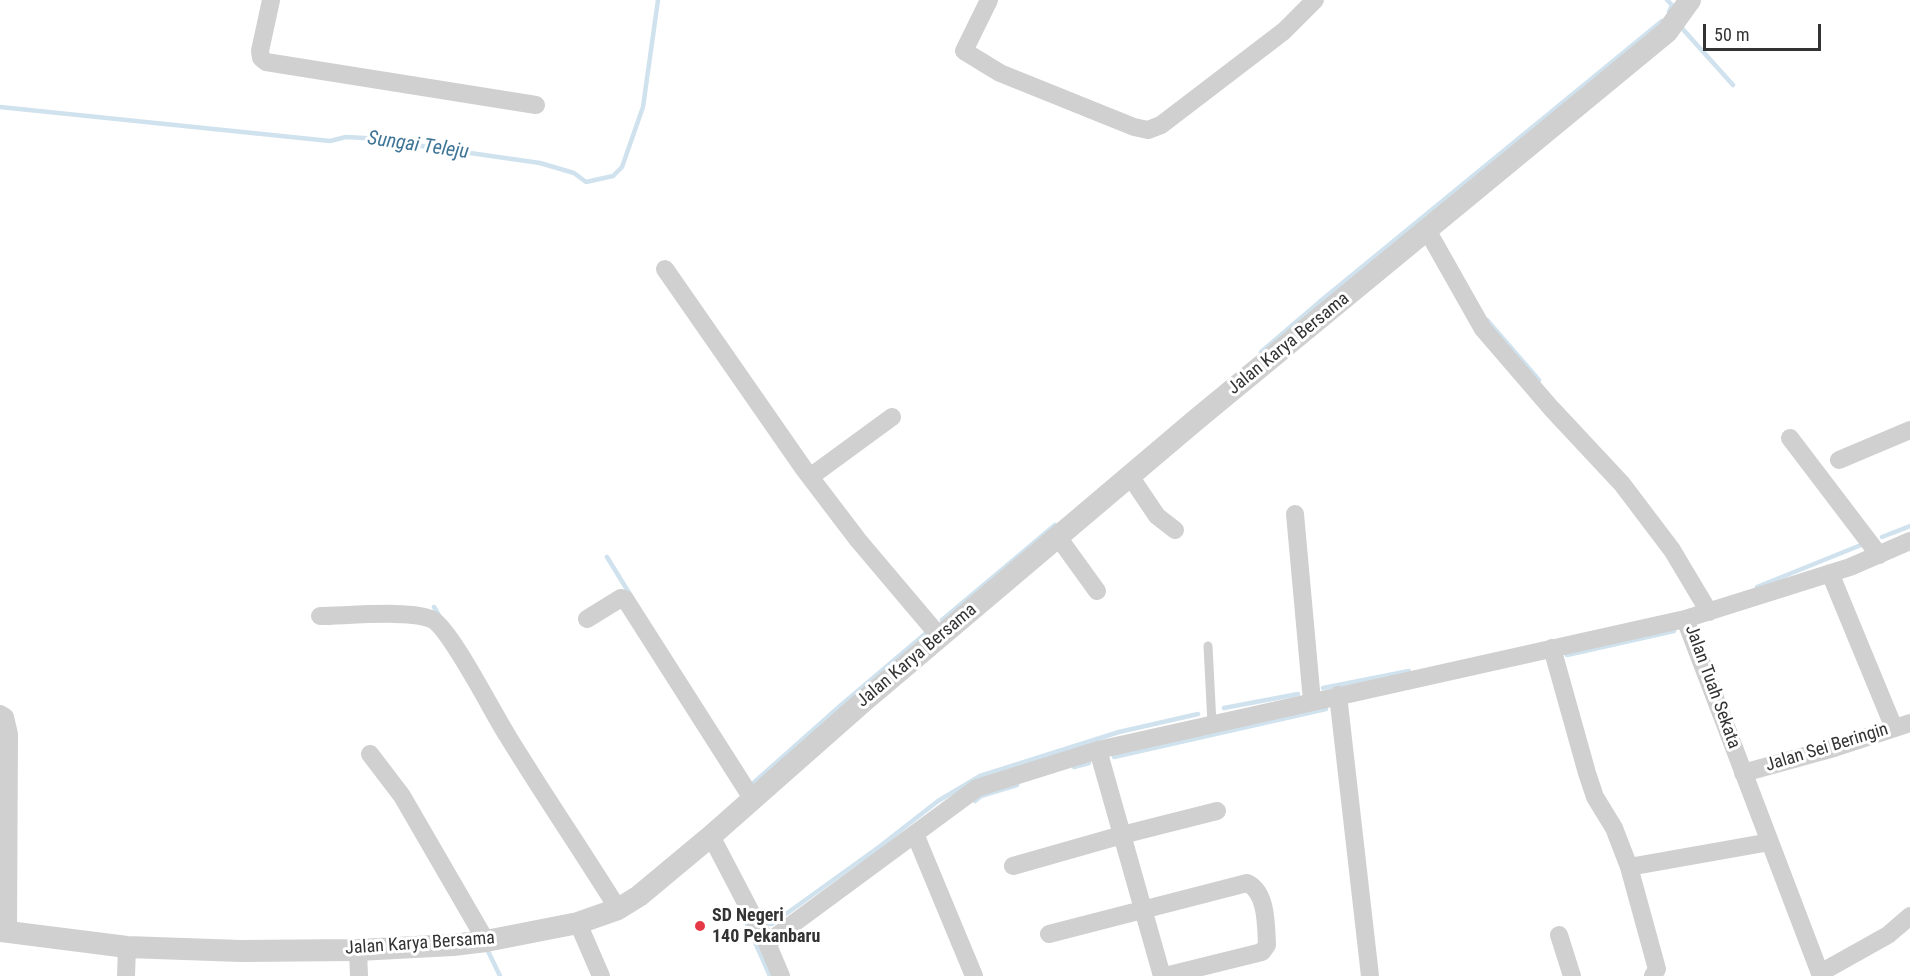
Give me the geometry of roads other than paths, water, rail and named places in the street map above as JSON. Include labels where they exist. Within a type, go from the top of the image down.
[{"type":"street","points":[[271,0],[260,51],[261,58],[266,62],[536,105]]},
{"type":"street","points":[[989,0],[964,51],[1000,73],[1134,127],[1148,130],[1161,125],[1284,31],[1315,0]]},
{"type":"street","name":"Jalan Karya Bersama","points":[[4,932],[127,947],[241,951],[358,950],[486,941],[578,923],[618,909],[639,896],[711,836],[864,701],[1130,476],[1667,32],[1690,0]]},
{"type":"street","points":[[1427,230],[1483,329],[1551,408],[1622,484],[1672,550],[1709,612]]},
{"type":"street","points":[[665,269],[810,477],[858,540],[940,637]]},
{"type":"street","points":[[810,477],[892,417]]},
{"type":"street","points":[[1839,460],[1910,430]]},
{"type":"street","points":[[1790,438],[1879,555]]},
{"type":"street","points":[[1130,476],[1156,516],[1175,530]]},
{"type":"street","points":[[1295,514],[1312,701]]},
{"type":"street","points":[[1058,537],[1097,591]]},
{"type":"street","name":"Jalan Tuah Sekata","points":[[1820,974],[1685,619],[1830,573],[1910,541]]},
{"type":"street","points":[[1830,573],[1902,726]]},
{"type":"street","points":[[587,619],[615,600],[625,599],[753,800]]},
{"type":"street","points":[[320,616],[418,614],[435,620],[458,652],[507,735],[618,909]]},
{"type":"street","points":[[767,943],[977,788],[1098,750],[1685,619]]},
{"type":"street","points":[[1552,648],[1595,796],[1614,828],[1629,867],[1657,969],[1653,976]]},
{"type":"street","points":[[1338,695],[1370,976]]},
{"type":"street","points":[[0,714],[5,717],[9,734],[4,932]]},
{"type":"street","name":"Jalan Sei Beringin","points":[[1743,773],[1834,748],[1902,726]]},
{"type":"street","points":[[1049,934],[1143,908],[1246,883],[1254,886],[1261,896],[1267,945],[1262,952],[1164,976],[1143,908],[1098,750]]},
{"type":"street","points":[[370,754],[402,796],[486,941]]},
{"type":"street","points":[[1013,866],[1217,811]]},
{"type":"street","points":[[915,834],[974,976]]},
{"type":"street","points":[[711,836],[767,943],[781,976]]},
{"type":"street","points":[[1629,867],[1770,842]]},
{"type":"street","points":[[1820,974],[1888,935],[1910,916]]},
{"type":"street","points":[[578,923],[601,976]]},
{"type":"street","points":[[1559,935],[1572,976]]},
{"type":"street","points":[[126,976],[127,947]]},
{"type":"street","points":[[358,950],[359,976]]},
{"type":"lane","points":[[1208,646],[1212,724]]},
{"type":"waterway","name":"Sungai Teleju","points":[[0,107],[330,141],[346,137],[365,138],[540,163],[574,173],[586,182],[613,176],[622,167],[643,107],[658,0]]},
{"type":"waterway","points":[[1667,0],[1672,5],[1669,12]]},
{"type":"waterway","points":[[1261,352],[1662,21]]},
{"type":"waterway","points":[[1680,26],[1733,85]]},
{"type":"waterway","points":[[1487,320],[1539,380]]},
{"type":"waterway","points":[[942,620],[1055,525]]},
{"type":"waterway","points":[[1882,537],[1910,526]]},
{"type":"waterway","points":[[1757,587],[1866,543]]},
{"type":"waterway","points":[[607,557],[631,596]]},
{"type":"waterway","points":[[434,607],[440,617]]},
{"type":"waterway","points":[[1567,655],[1674,631]]},
{"type":"waterway","points":[[750,786],[925,634]]},
{"type":"waterway","points":[[1323,688],[1409,671]]},
{"type":"waterway","points":[[1224,708],[1298,694]]},
{"type":"waterway","points":[[1114,757],[1326,709]]},
{"type":"waterway","points":[[762,923],[772,924],[879,847],[938,801],[980,776],[1119,732],[1198,714]]},
{"type":"waterway","points":[[1074,767],[1089,763]]},
{"type":"waterway","points":[[975,801],[981,796],[1017,785]]},
{"type":"waterway","points":[[747,924],[770,976]]},
{"type":"waterway","points":[[487,949],[500,976]]},
{"type":"place","name":"SD Negeri 140 Pekanbaru","points":[[700,926]]}]
